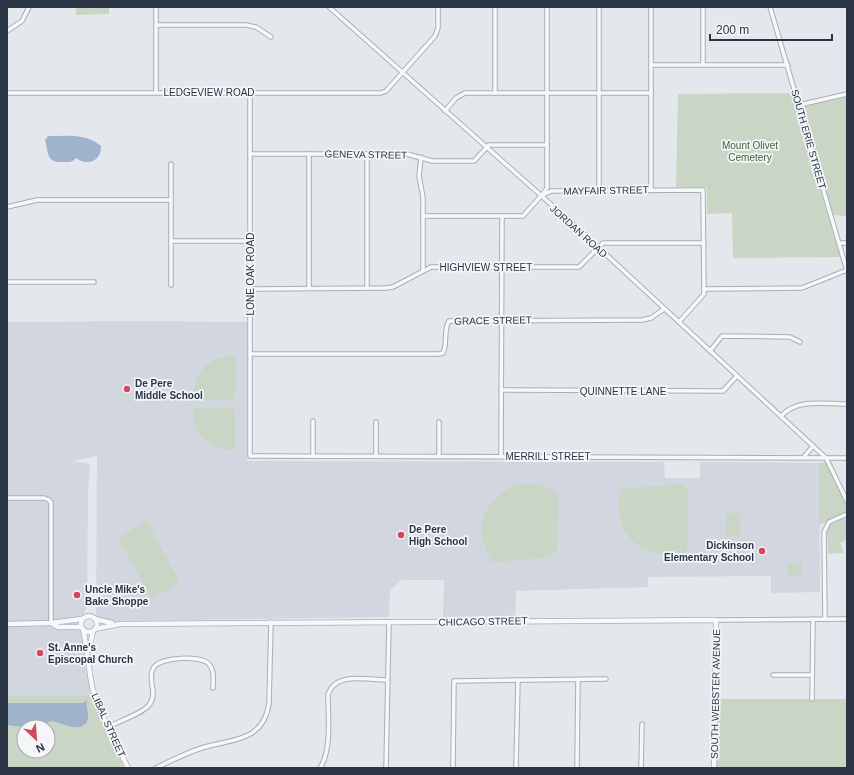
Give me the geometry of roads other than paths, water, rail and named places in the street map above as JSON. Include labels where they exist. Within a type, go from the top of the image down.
[{"type":"street","points":[[7,31],[22,21],[29,7]]},
{"type":"street","points":[[156,7],[156,92]]},
{"type":"street","name":"JORDAN ROAD","points":[[329,7],[541,196],[826,458]]},
{"type":"street","name":"LEDGEVIEW ROAD","points":[[7,93],[381,93],[386,92],[435,36],[438,28],[438,7]]},
{"type":"street","points":[[495,7],[495,93]]},
{"type":"street","points":[[423,216],[523,216],[547,188],[547,7]]},
{"type":"street","points":[[599,7],[599,190]]},
{"type":"street","points":[[651,7],[651,190]]},
{"type":"street","points":[[703,7],[703,65]]},
{"type":"street","name":"SOUTH ERIE STREET","points":[[770,7],[847,270]]},
{"type":"street","points":[[156,25],[246,25],[256,27],[271,37]]},
{"type":"street","points":[[651,65],[788,65]]},
{"type":"street","name":"LONE OAK ROAD","points":[[250,92],[250,456]]},
{"type":"street","points":[[445,111],[461,94],[651,93]]},
{"type":"street","points":[[799,105],[847,94]]},
{"type":"street","points":[[486,148],[489,145],[547,145]]},
{"type":"street","name":"GENEVA STREET","points":[[250,154],[407,154],[432,161],[474,161],[486,148]]},
{"type":"street","points":[[309,154],[309,288]]},
{"type":"street","points":[[366,154],[367,288]]},
{"type":"street","points":[[422,157],[419,176],[423,197],[423,270]]},
{"type":"street","points":[[171,164],[171,284]]},
{"type":"street","name":"MAYFAIR STREET","points":[[541,196],[551,191],[703,190],[704,243]]},
{"type":"street","points":[[7,207],[37,200],[171,200]]},
{"type":"street","points":[[501,456],[502,216]]},
{"type":"street","points":[[171,241],[250,241]]},
{"type":"street","points":[[597,247],[603,243],[704,243],[704,294],[679,322]]},
{"type":"street","points":[[839,243],[847,243]]},
{"type":"street","name":"HIGHVIEW STREET","points":[[250,289],[393,287],[431,267],[579,267],[597,247]]},
{"type":"street","points":[[704,290],[802,288],[847,270]]},
{"type":"street","points":[[7,282],[94,282]]},
{"type":"street","name":"GRACE STREET","points":[[250,354],[439,354],[443,353],[445,348],[447,324],[449,321],[501,319],[642,320],[651,318],[664,309]]},
{"type":"street","points":[[710,351],[722,336],[790,337],[800,342]]},
{"type":"street","name":"QUINNETTE LANE","points":[[501,390],[723,391],[737,376]]},
{"type":"street","points":[[781,416],[790,408],[798,405],[847,404]]},
{"type":"street","points":[[313,421],[313,456]]},
{"type":"street","points":[[376,422],[376,456]]},
{"type":"street","points":[[439,422],[439,456]]},
{"type":"street","points":[[802,458],[813,446]]},
{"type":"street","name":"MERRILL STREET","points":[[250,456],[847,458]]},
{"type":"street","points":[[826,458],[847,501]]},
{"type":"street","points":[[7,498],[44,498],[51,503],[51,623]]},
{"type":"street","points":[[825,619],[824,532],[830,522],[847,514]]},
{"type":"street","points":[[7,624],[51,623],[82,619],[89,616],[95,619],[97,625],[94,630],[88,632],[82,628],[58,627],[51,623]]},
{"type":"street","points":[[82,619],[82,628]]},
{"type":"street","name":"CHICAGO STREET","points":[[95,619],[120,624],[847,620]]},
{"type":"street","points":[[812,699],[813,619]]},
{"type":"street","name":"SOUTH WEBSTER AVENUE","points":[[714,768],[716,620]]},
{"type":"street","points":[[156,768],[204,748],[244,738],[259,727],[266,716],[269,704],[271,622]]},
{"type":"street","points":[[386,768],[389,622]]},
{"type":"street","name":"CHICAGO STREET","points":[[94,630],[120,624]]},
{"type":"street","name":"LIBAL STREET","points":[[82,628],[93,689],[108,726],[128,768]]},
{"type":"street","name":"LIBAL STREET","points":[[88,658],[94,630]]},
{"type":"street","points":[[108,726],[149,705],[153,696],[151,677],[152,670],[156,664],[162,660],[200,659],[206,662],[212,670],[213,688]]},
{"type":"street","points":[[773,675],[812,675]]},
{"type":"street","points":[[320,768],[324,761],[327,749],[328,695],[331,687],[338,681],[345,679],[387,680]]},
{"type":"street","points":[[453,768],[454,681],[606,679]]},
{"type":"street","points":[[516,768],[518,680]]},
{"type":"street","points":[[576,768],[578,680]]},
{"type":"street","points":[[641,768],[642,724]]},
{"type":"water","points":[[48,136],[82,137],[101,146],[101,151],[97,158],[89,162],[81,161],[76,158],[70,162],[54,161],[48,154],[45,140]]},
{"type":"water","points":[[87,699],[86,704],[88,718],[86,723],[82,726],[72,727],[56,722],[56,719],[16,719],[16,726],[7,725],[7,703],[83,703]]},
{"type":"place","name":"De Pere Middle School","points":[[127,389]]},
{"type":"place","name":"De Pere High School","points":[[401,535]]},
{"type":"place","name":"Dickinson Elementary School","points":[[762,551]]},
{"type":"place","name":"Uncle Mike's Bake Shoppe","points":[[77,595]]},
{"type":"place","name":"St. Anne's Episcopal Church","points":[[40,653]]},
{"type":"park label","name":"Mount Olivet Cemetery","points":[[750,150]]}]
